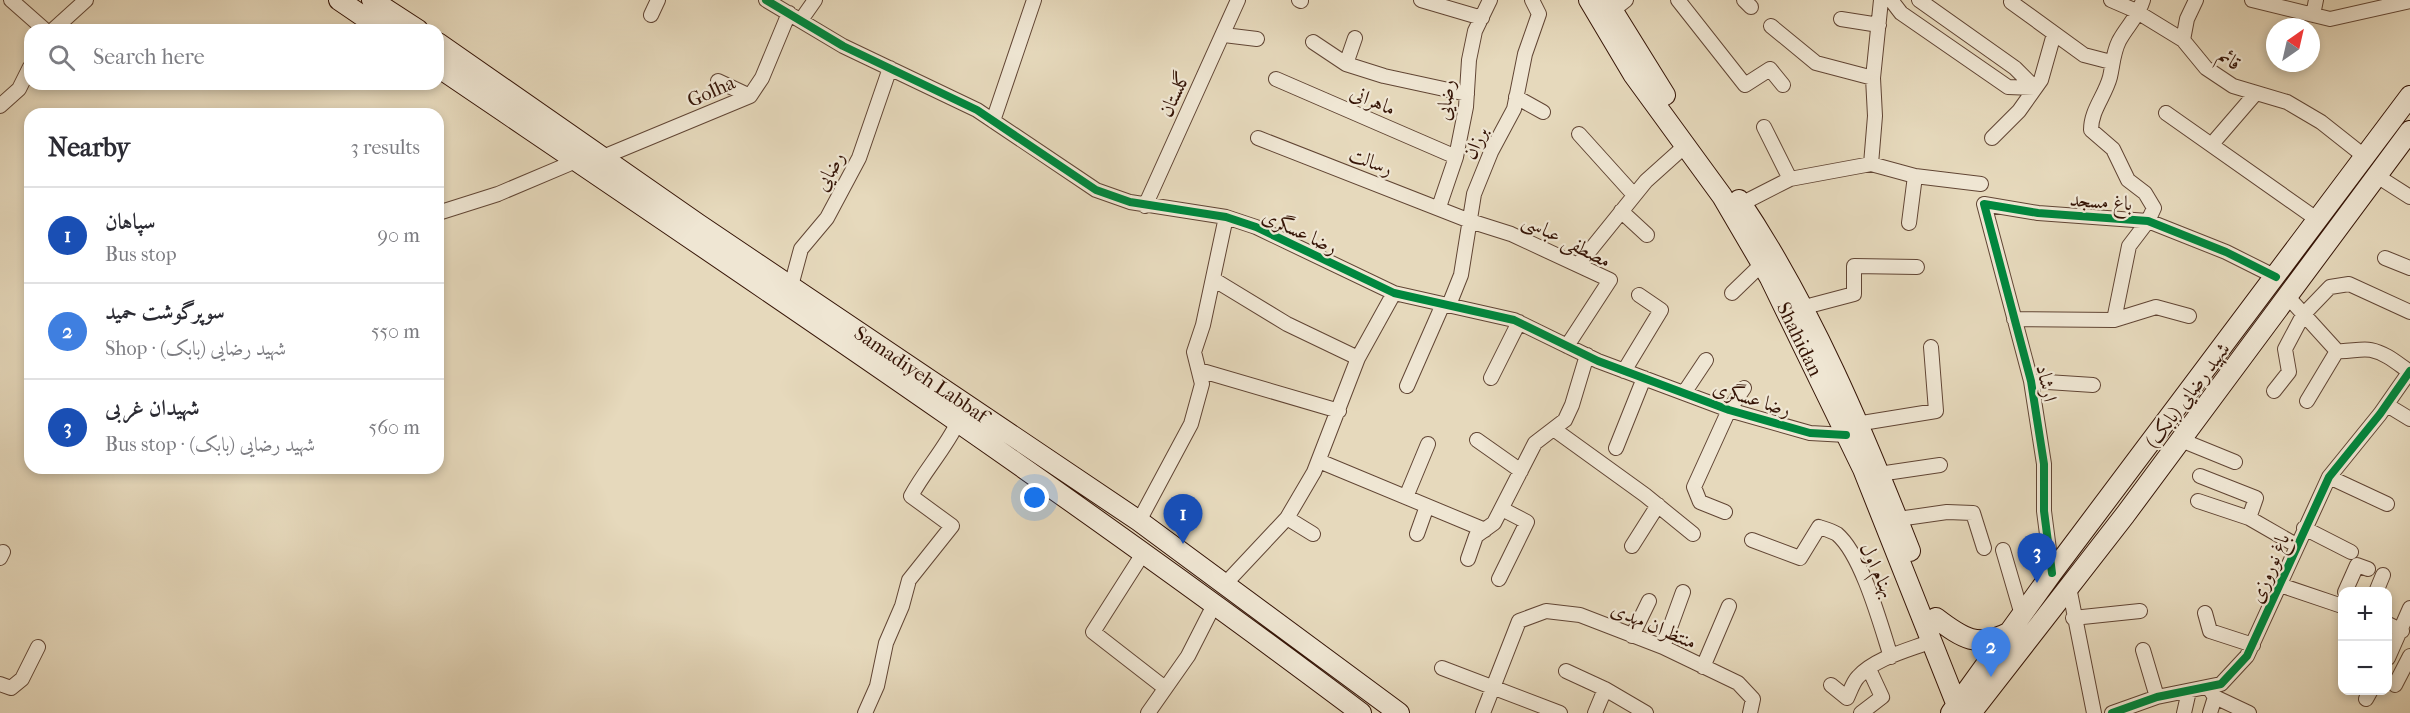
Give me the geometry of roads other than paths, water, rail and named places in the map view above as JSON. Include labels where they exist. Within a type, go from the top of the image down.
[{"type":"main road","points":[[339,0],[374,24]]},
{"type":"main road","points":[[372,0],[409,24]]},
{"type":"main road","name":"Shahidan","points":[[1589,0],[1633,74],[1722,196],[1807,337],[1851,429],[1879,474],[1936,618],[1961,710]]},
{"type":"main road","name":"Shahidan","points":[[1615,4],[1650,75],[1772,251],[1801,308],[1807,337]]},
{"type":"main road","name":"Samadiyeh Labbaf","points":[[444,48],[791,286],[841,330],[958,422],[1215,603],[1361,713]]},
{"type":"main road","name":"Samadiyeh Labbaf","points":[[444,71],[576,161],[1139,521],[1226,583],[1399,713]]},
{"type":"main road","name":"شهید رضایی (بابک)","points":[[1961,710],[1993,685],[2181,440],[2287,296],[2317,233],[2364,156],[2410,96]]},
{"type":"main road","name":"شهید رضایی (بابک)","points":[[1961,710],[2010,632],[2052,573],[2276,277],[2317,233],[2377,176],[2410,131]]},
{"type":"main road","name":"Shahidan","points":[[1851,429],[1863,469],[1961,710]]},
{"type":"main road","points":[[1936,618],[1961,637],[1994,641],[2010,632]]},
{"type":"main road","points":[[1987,713],[1993,685]]},
{"type":"street","points":[[11,0],[38,24]]},
{"type":"street","points":[[60,24],[86,0]]},
{"type":"street","points":[[651,15],[658,0]]},
{"type":"street","name":"رضا عسگری","points":[[766,0],[843,46],[993,121],[1096,190],[1145,206],[1226,218],[1256,227],[1394,293],[1519,322],[1624,371],[1729,410],[1810,433],[1851,429],[1936,411],[1931,347]]},
{"type":"street","name":"Golha","points":[[603,158],[750,96],[795,17],[815,0]]},
{"type":"street","points":[[993,121],[1034,0]]},
{"type":"street","name":"گلستان","points":[[1145,206],[1239,0]]},
{"type":"street","points":[[1420,0],[1482,18]]},
{"type":"street","name":"رضایی","points":[[1439,207],[1456,157],[1467,94],[1469,60],[1490,0]]},
{"type":"street","name":"برزان","points":[[1407,386],[1461,275],[1474,194],[1491,152],[1514,109],[1525,54],[1539,14],[1532,0]]},
{"type":"street","points":[[1678,0],[1745,85],[1770,69],[1782,85]]},
{"type":"street","points":[[1871,164],[1875,116],[1873,78],[1881,0]]},
{"type":"street","points":[[1891,0],[1901,13],[2008,87],[2035,88]]},
{"type":"street","points":[[1919,0],[2015,68],[2035,88]]},
{"type":"street","name":"قائم","points":[[2111,0],[2141,7],[2183,40],[2206,68],[2233,86],[2287,102],[2321,122],[2364,156]]},
{"type":"street","points":[[2183,40],[2187,19],[2196,0]]},
{"type":"street","points":[[2252,0],[2330,19],[2410,1]]},
{"type":"street","points":[[2313,15],[2316,0]]},
{"type":"street","points":[[2011,2],[2084,55],[2111,62]]},
{"type":"street","points":[[2114,320],[2129,246],[2148,221],[2154,208],[2145,193],[2128,180],[2122,170],[2120,158],[2113,149],[2091,130],[2091,118],[2110,77],[2111,62],[2120,40],[2141,7]]},
{"type":"street","points":[[1841,19],[1879,25]]},
{"type":"street","points":[[1771,26],[1816,63],[1873,78]]},
{"type":"street","points":[[1992,138],[2019,111],[2041,80],[2054,33]]},
{"type":"street","points":[[1224,36],[1257,39]]},
{"type":"street","points":[[1346,64],[1355,38]]},
{"type":"street","points":[[1313,42],[1346,64],[1384,76],[1467,94]]},
{"type":"street","name":"رضایی","points":[[791,286],[801,249],[827,218],[859,158],[890,68]]},
{"type":"street","points":[[0,106],[19,89],[24,79]]},
{"type":"street","name":"ماهرانی","points":[[1276,80],[1456,157]]},
{"type":"street","points":[[718,81],[750,96]]},
{"type":"street","points":[[2212,144],[2256,93]]},
{"type":"street","points":[[1516,97],[1543,112]]},
{"type":"street","points":[[2166,113],[2212,144],[2317,233]]},
{"type":"street","points":[[1764,127],[1790,179]]},
{"type":"street","points":[[1579,134],[1634,195]]},
{"type":"street","name":"رسالت","points":[[1258,138],[1470,221]]},
{"type":"street","points":[[1579,264],[1634,195],[1685,146]]},
{"type":"street","points":[[444,211],[498,194],[576,161]]},
{"type":"street","points":[[1741,204],[1790,179],[1871,164],[1916,176],[1981,184]]},
{"type":"street","points":[[1909,223],[1916,176]]},
{"type":"street","points":[[2377,176],[2410,197]]},
{"type":"street","name":"باغ مسجد","points":[[1984,204],[2038,213],[2148,221],[2226,252],[2276,277]]},
{"type":"street","name":"ارشاد","points":[[1984,204],[2031,381],[2044,464],[2044,512],[2052,573]]},
{"type":"street","points":[[1621,211],[1647,235]]},
{"type":"street","points":[[1139,521],[1191,424],[1202,384],[1194,352],[1226,218]]},
{"type":"street","name":"مصطفی عباسی","points":[[1470,221],[1511,234],[1610,280],[1567,346]]},
{"type":"street","points":[[2385,258],[2410,268]]},
{"type":"street","points":[[1732,293],[1762,264]]},
{"type":"street","points":[[1801,308],[1854,294],[1854,266],[1917,267]]},
{"type":"street","points":[[1213,279],[1287,324],[1358,358]]},
{"type":"street","points":[[2274,391],[2289,372],[2285,349],[2303,315],[2330,287],[2349,284],[2410,312]]},
{"type":"street","points":[[1226,583],[1287,518],[1319,461],[1358,358],[1394,293]]},
{"type":"street","points":[[1624,371],[1661,310],[1639,295]]},
{"type":"street","points":[[2287,296],[2337,351],[2350,353],[2370,349],[2386,356],[2410,372]]},
{"type":"street","points":[[2014,319],[2114,320],[2156,307],[2189,316]]},
{"type":"street","points":[[1491,378],[1519,322]]},
{"type":"street","points":[[2307,401],[2337,351]]},
{"type":"street","points":[[1468,559],[1476,536],[1494,523],[1535,443],[1555,430],[1564,420],[1572,405],[1587,355]]},
{"type":"street","points":[[1684,393],[1706,360]]},
{"type":"street","points":[[1199,370],[1339,411]]},
{"type":"street","name":"باغ نوروزی","points":[[2112,713],[2157,697],[2189,691],[2212,692],[2247,656],[2329,477],[2410,372]]},
{"type":"street","points":[[1616,448],[1644,378]]},
{"type":"street","points":[[2031,381],[2093,385]]},
{"type":"street","points":[[1725,512],[1700,502],[1694,486],[1729,410],[1744,388]]},
{"type":"street","points":[[2386,405],[2410,419]]},
{"type":"street","points":[[865,713],[877,686],[886,643],[902,606],[909,580],[952,526],[911,496],[927,468],[945,449],[958,422]]},
{"type":"street","points":[[1555,430],[1693,534]]},
{"type":"street","points":[[1477,440],[1521,471]]},
{"type":"street","points":[[2181,440],[2235,462]]},
{"type":"street","points":[[1406,497],[1428,444]]},
{"type":"street","points":[[1319,461],[1485,530]]},
{"type":"street","points":[[1879,474],[1940,465]]},
{"type":"street","points":[[2200,476],[2256,498],[2249,518]]},
{"type":"street","points":[[2329,477],[2387,504]]},
{"type":"street","points":[[2199,501],[2249,518],[2265,530],[2296,546]]},
{"type":"street","points":[[1417,534],[1427,506]]},
{"type":"street","points":[[1632,546],[1658,506]]},
{"type":"street","points":[[1499,579],[1527,522],[1502,509]]},
{"type":"street","points":[[1898,519],[1947,512],[1973,513],[1984,548]]},
{"type":"street","points":[[1287,518],[1313,534]]},
{"type":"street","name":"بهنام اول","points":[[1752,540],[1800,558],[1820,527],[1836,534],[1852,555],[1869,591],[1891,657]]},
{"type":"street","points":[[2304,528],[2351,552]]},
{"type":"street","points":[[2003,550],[2022,615]]},
{"type":"street","points":[[1144,552],[1093,632],[1165,688]]},
{"type":"street","points":[[2347,587],[2357,565],[2368,569]]},
{"type":"street","points":[[2378,587],[2384,575]]},
{"type":"street","points":[[2280,585],[2338,601]]},
{"type":"street","points":[[2069,587],[2073,618],[2094,713]]},
{"type":"street","points":[[1663,647],[1683,592]]},
{"type":"street","points":[[1632,636],[1649,601]]},
{"type":"street","points":[[1148,713],[1188,656],[1215,603]]},
{"type":"street","points":[[1703,667],[1729,606]]},
{"type":"street","points":[[2392,650],[2410,608]]},
{"type":"street","name":"منتظران مهدی","points":[[1493,687],[1519,621],[1546,611],[1580,615],[1663,647],[1738,683],[1753,699],[1750,713]]},
{"type":"street","points":[[2073,618],[2140,611]]},
{"type":"street","points":[[2205,613],[2210,631],[2253,645]]},
{"type":"street","points":[[2392,626],[2402,631]]},
{"type":"street","points":[[1831,685],[1847,698],[1858,677],[1869,669],[1891,657],[1932,641]]},
{"type":"street","points":[[0,684],[11,688],[22,679],[39,647]]},
{"type":"street","points":[[2143,650],[2157,697]]},
{"type":"street","points":[[2395,685],[2410,657]]},
{"type":"street","points":[[1442,668],[1560,713]]},
{"type":"street","points":[[1861,713],[1882,697],[1869,669]]},
{"type":"street","points":[[1566,671],[1605,689],[1646,713]]},
{"type":"street","points":[[1483,713],[1493,687]]},
{"type":"street","points":[[1595,713],[1605,689]]},
{"type":"street","points":[[2184,713],[2189,691]]},
{"type":"street","points":[[2212,692],[2240,712]]},
{"type":"street","points":[[2210,713],[2212,692]]},
{"type":"place","name":"سپاهان","points":[[1183,544]]},
{"type":"place","name":"شهیدان غربی","points":[[2037,583]]},
{"type":"place","name":"سوپرگوشت حمید","points":[[1991,677]]}]
